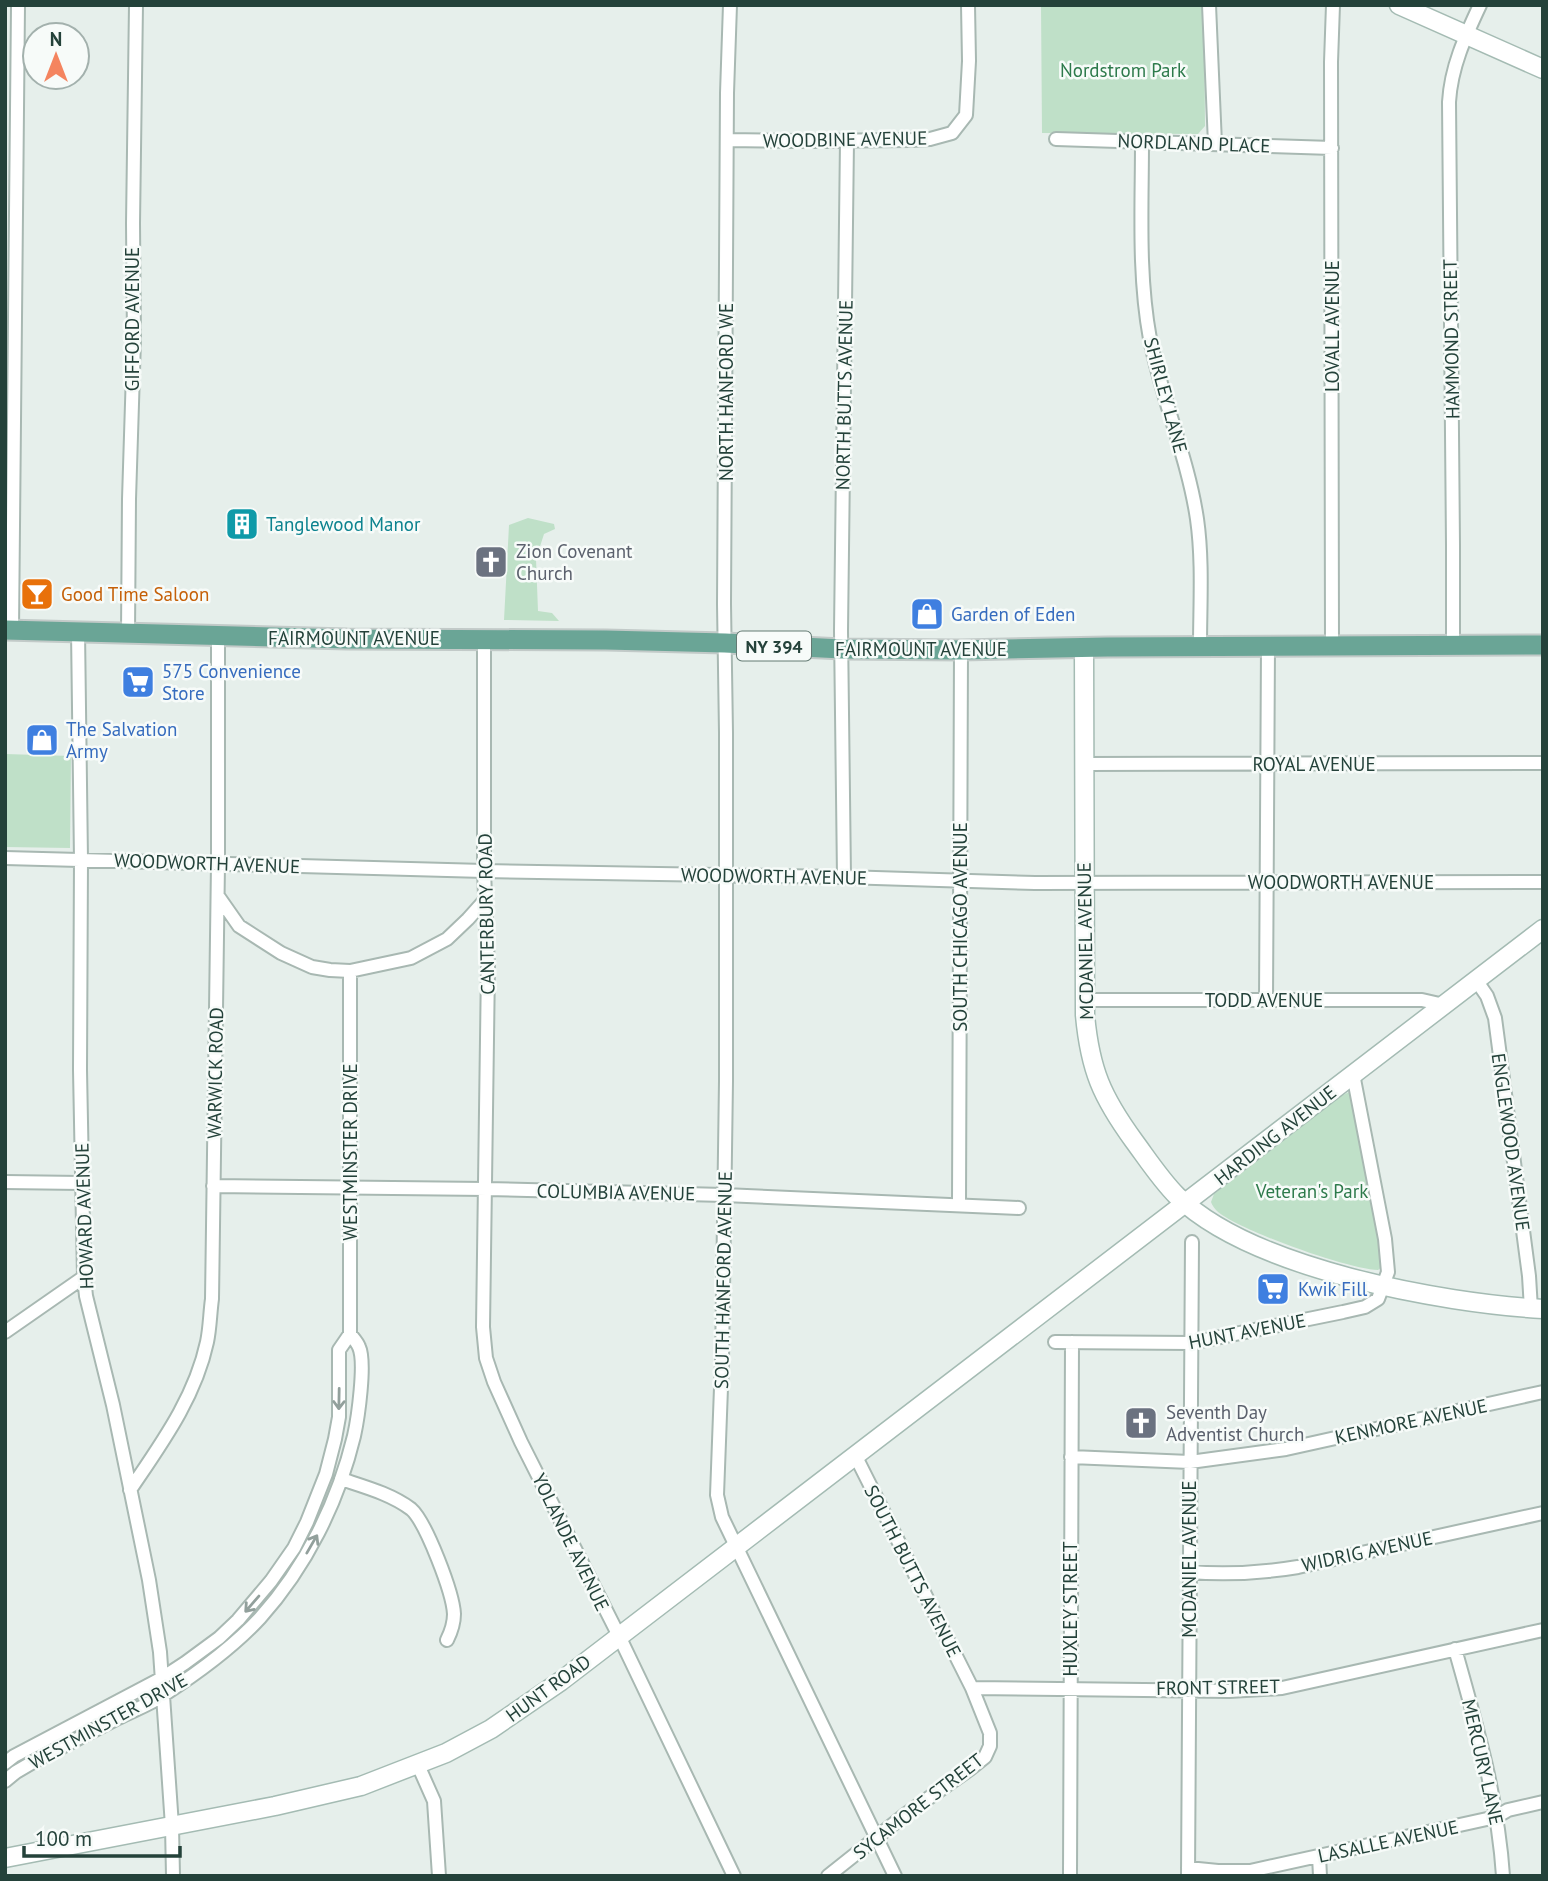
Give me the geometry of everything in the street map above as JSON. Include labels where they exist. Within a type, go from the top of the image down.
[{"type":"main road","name":"FAIRMOUNT AVENUE","points":[[9,630],[347,639],[484,638],[725,643],[842,649],[1543,645]]},
{"type":"street","points":[[9,630],[18,5]]},
{"type":"street","name":"GIFFORD AVENUE","points":[[128,634],[134,340],[136,5]]},
{"type":"street","name":"NORTH HANFORD WE","points":[[725,643],[730,5]]},
{"type":"street","name":"WOODBINE AVENUE","points":[[727,140],[930,139],[952,133],[966,115],[968,5]]},
{"type":"street","points":[[1209,5],[1215,144]]},
{"type":"street","name":"LOVALL AVENUE","points":[[1332,647],[1333,5]]},
{"type":"street","points":[[1399,5],[1543,69]]},
{"type":"street","name":"HAMMOND STREET","points":[[1452,645],[1449,102],[1450,84],[1461,48],[1480,5]]},
{"type":"street","name":"NORDLAND PLACE","points":[[1056,139],[1332,148]]},
{"type":"street","name":"NORTH BUTTS AVENUE","points":[[842,649],[847,141]]},
{"type":"street","name":"SHIRLEY LANE","points":[[1142,142],[1142,268],[1145,304],[1156,365],[1189,478],[1197,520],[1200,647]]},
{"type":"street","name":"HOWARD AVENUE","points":[[78,631],[81,1183],[84,1277],[149,1580],[162,1678],[173,1876]]},
{"type":"street","name":"WARWICK ROAD","points":[[130,1490],[171,1430],[196,1380],[207,1342],[212,1299],[218,896],[218,636]]},
{"type":"street","name":"CANTERBURY ROAD","points":[[484,638],[484,871],[488,967],[486,1189]]},
{"type":"street","name":"SOUTH HANFORD AVENUE","points":[[725,643],[724,1195],[717,1495],[722,1517],[736,1547],[895,1876]]},
{"type":"street","points":[[1266,1000],[1268,646]]},
{"type":"street","name":"MCDANIEL AVENUE","points":[[1084,648],[1083,1000],[1091,1062],[1122,1125],[1171,1190],[1214,1223],[1252,1244],[1322,1269],[1384,1285],[1455,1300],[1537,1309]]},
{"type":"street","points":[[842,649],[844,877]]},
{"type":"street","name":"SOUTH CHICAGO AVENUE","points":[[959,1204],[961,650]]},
{"type":"street","name":"ROYAL AVENUE","points":[[1085,764],[1543,763]]},
{"type":"street","name":"WOODWORTH AVENUE","points":[[5,858],[1035,883],[1543,882]]},
{"type":"street","points":[[218,896],[239,926],[281,953],[312,967],[350,971],[411,958],[447,939],[485,900]]},
{"type":"street","name":"HARDING AVENUE","points":[[1006,1340],[1543,929]]},
{"type":"street","name":"WESTMINSTER DRIVE","points":[[5,1763],[162,1678],[219,1638],[271,1581],[294,1548],[307,1522],[326,1474],[335,1439],[339,1417],[339,1350],[350,1334],[350,971]]},
{"type":"street","name":"ENGLEWOOD AVENUE","points":[[1476,980],[1487,996],[1495,1018],[1529,1276],[1537,1309]]},
{"type":"street","name":"TODD AVENUE","points":[[1083,1000],[1422,1000],[1444,1005]]},
{"type":"street","points":[[1353,1074],[1385,1239],[1388,1265],[1384,1285]]},
{"type":"street","points":[[5,1182],[81,1183]]},
{"type":"street","name":"COLUMBIA AVENUE","points":[[213,1186],[724,1195],[1019,1208]]},
{"type":"street","name":"YOLANDE AVENUE","points":[[486,1189],[483,1327],[486,1358],[494,1382],[734,1876]]},
{"type":"street","name":"MCDANIEL AVENUE","points":[[1188,1872],[1192,1242]]},
{"type":"street","points":[[5,1332],[84,1277]]},
{"type":"street","name":"HUNT AVENUE","points":[[1055,1342],[1191,1343],[1365,1307],[1378,1299],[1384,1285]]},
{"type":"street","name":"WESTMINSTER DRIVE","points":[[5,1781],[33,1762],[163,1696],[237,1640],[276,1599],[316,1537],[349,1458],[360,1397],[360,1348],[350,1334]]},
{"type":"street","name":"HUNT ROAD","points":[[5,1858],[361,1786],[446,1753],[491,1729],[561,1681],[1006,1340]]},
{"type":"street","name":"HUXLEY STREET","points":[[1070,1876],[1072,1342]]},
{"type":"street","name":"KENMORE AVENUE","points":[[1071,1457],[1190,1462],[1286,1449],[1543,1392]]},
{"type":"street","name":"SOUTH BUTTS AVENUE","points":[[855,1455],[972,1688]]},
{"type":"street","points":[[341,1479],[379,1492],[412,1510],[424,1527],[438,1558],[454,1611],[447,1640]]},
{"type":"street","name":"WIDRIG AVENUE","points":[[1189,1572],[1264,1573],[1543,1513]]},
{"type":"street","name":"FRONT STREET","points":[[972,1688],[1229,1691],[1282,1688],[1543,1630]]},
{"type":"street","name":"MERCURY LANE","points":[[1455,1649],[1478,1730],[1496,1817],[1503,1876]]},
{"type":"street","name":"SYCAMORE STREET","points":[[828,1876],[985,1757],[990,1746],[990,1733],[972,1688]]},
{"type":"street","points":[[418,1765],[433,1801],[439,1876]]},
{"type":"street","name":"LASALLE AVENUE","points":[[1188,1872],[1250,1871],[1496,1817],[1508,1810],[1543,1802]]},
{"type":"street","points":[[1319,1856],[1320,1876]]},
{"type":"green space","name":"Nordstrom Park","points":[[1041,5],[1204,5],[1205,126],[1198,134],[1042,133]]},
{"type":"green space","points":[[528,518],[554,524],[555,529],[544,534],[536,559],[538,611],[552,613],[559,621],[504,620],[509,525]]},
{"type":"green space","points":[[5,754],[71,756],[70,848],[5,847]]},
{"type":"green space","name":"Veteran's Park","points":[[1351,1091],[1383,1251],[1382,1267],[1378,1270],[1320,1256],[1270,1238],[1229,1219],[1217,1211],[1211,1202],[1214,1194]]},
{"type":"place","name":"Tanglewood Manor","points":[[242,524]]},
{"type":"place","name":"Zion Covenant Church","points":[[491,562]]},
{"type":"place","name":"Good Time Saloon","points":[[37,594]]},
{"type":"place","name":"Garden of Eden","points":[[927,614]]},
{"type":"place","name":"575 Convenience Store","points":[[138,682]]},
{"type":"place","name":"The Salvation Army","points":[[42,740]]},
{"type":"place","name":"Kwik Fill","points":[[1273,1289]]},
{"type":"place","name":"Seventh Day Adventist Church","points":[[1141,1423]]}]
